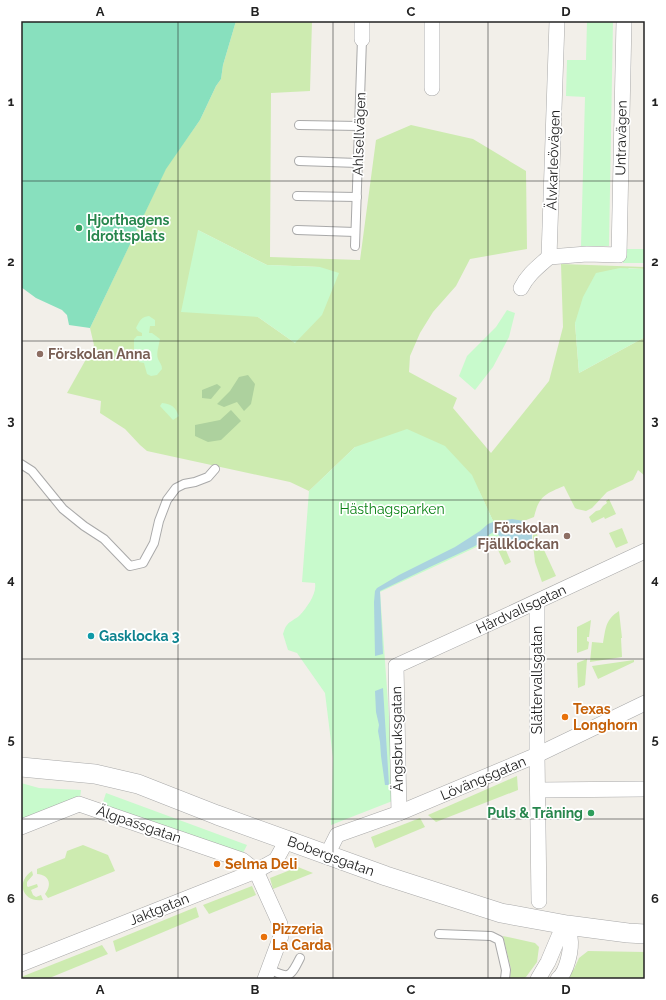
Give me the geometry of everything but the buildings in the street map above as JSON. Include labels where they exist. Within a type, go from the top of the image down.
[{"type":"street","name":"Ahlsellvägen","points":[[362,21],[362,39]]},
{"type":"street","points":[[432,21],[432,88]]},
{"type":"street","name":"Älvkarleövägen","points":[[550,257],[557,21]]},
{"type":"street","name":"Untravägen","points":[[550,257],[587,254],[619,255],[624,21]]},
{"type":"street","points":[[521,288],[525,280],[550,257]]},
{"type":"street","name":"Hårdvallsgatan","points":[[396,666],[645,551]]},
{"type":"street","name":"Slåttervallsgatan","points":[[537,602],[537,755],[540,901]]},
{"type":"street","name":"Ängsbruksgatan","points":[[396,666],[399,813]]},
{"type":"street","name":"Lövängsgatan","points":[[327,854],[338,835],[399,813],[537,755],[645,703]]},
{"type":"street","name":"Bobergsgatan","points":[[21,767],[96,774],[138,784],[393,878],[501,913],[567,925],[645,934]]},
{"type":"street","points":[[538,790],[645,789]]},
{"type":"street","name":"Älgpassgatan","points":[[21,827],[79,804],[242,860],[256,871]]},
{"type":"street","name":"Jaktgatan","points":[[21,964],[256,871],[276,860],[287,840]]},
{"type":"street","points":[[256,871],[280,924],[281,931],[281,936],[267,974]]},
{"type":"street","points":[[538,979],[545,968],[559,936],[567,925]]},
{"type":"street","points":[[558,979],[561,977],[566,967],[569,953],[571,938],[567,925]]},
{"type":"lane","name":"Ahlsellvägen","points":[[355,246],[362,39]]},
{"type":"lane","points":[[299,125],[359,126]]},
{"type":"lane","points":[[299,161],[358,163]]},
{"type":"lane","points":[[296,196],[356,197]]},
{"type":"lane","points":[[297,230],[356,232]]},
{"type":"lane","points":[[21,464],[32,471],[63,509],[84,526],[104,539],[130,566],[143,563],[154,543],[159,521],[167,500],[176,488],[208,476],[215,469]]},
{"type":"lane","points":[[440,934],[491,936],[499,940],[506,970],[505,979]]},
{"type":"lane","points":[[267,974],[287,975],[293,973],[300,958]]},
{"type":"green space","name":"Hjorthagens Idrottsplats","points":[[21,21],[236,21],[223,65],[221,79],[216,86],[200,120],[166,169],[90,328],[69,325],[67,315],[62,310],[36,298],[21,287]]},
{"type":"green space","points":[[236,21],[312,21],[310,91],[271,93],[270,257],[360,260],[376,140],[411,125],[473,139],[526,171],[527,249],[470,259],[456,286],[433,312],[420,333],[410,356],[409,372],[457,398],[453,408],[491,453],[549,381],[563,327],[561,264],[645,267],[645,269],[629,268],[575,323],[579,373],[645,337],[645,476],[638,470],[633,480],[607,492],[592,508],[586,511],[575,508],[564,486],[547,494],[541,500],[538,504],[534,517],[511,526],[500,536],[479,491],[355,447],[309,491],[290,482],[147,451],[125,429],[100,413],[101,401],[67,393],[94,345],[90,328],[166,168],[200,120],[216,86],[221,79],[223,65]],"holes":[[[198,230],[267,265],[320,267],[295,343],[258,317]]]},
{"type":"green space","points":[[587,21],[613,21],[609,246],[581,246],[585,97],[566,96],[567,60],[586,60]]},
{"type":"green space","points":[[198,230],[267,265],[320,267],[339,273],[322,315],[295,343],[258,317],[181,312]]},
{"type":"green space","points":[[624,249],[645,249],[645,263],[623,263]]},
{"type":"green space","points":[[620,268],[645,269],[645,337],[579,373],[575,323],[583,297],[596,273]]},
{"type":"green space","points":[[507,310],[515,313],[509,337],[493,367],[475,390],[459,376],[467,356],[496,327]]},
{"type":"green space","points":[[149,316],[155,320],[155,326],[150,326],[149,333],[152,333],[160,339],[157,357],[162,369],[157,375],[151,376],[147,374],[144,363],[139,362],[134,349],[134,339],[137,336],[142,336],[142,333],[136,328],[141,319]]},
{"type":"green space","points":[[248,375],[255,384],[251,404],[244,411],[237,402],[224,407],[217,404],[230,391],[239,377]]},
{"type":"green space","points":[[217,384],[221,387],[211,399],[202,398],[202,390]]},
{"type":"green space","points":[[162,403],[173,406],[179,416],[173,420],[160,406]]},
{"type":"green space","points":[[231,410],[241,421],[221,440],[208,442],[195,436],[195,425],[220,420]]},
{"type":"green space","name":"Hästhagsparken","points":[[407,429],[445,446],[472,475],[500,536],[380,592],[395,800],[331,825],[333,758],[325,693],[297,653],[288,650],[283,634],[287,625],[300,615],[306,608],[311,600],[315,587],[315,583],[302,582],[309,491],[355,447]]},
{"type":"green space","points":[[609,499],[616,514],[605,519],[604,517],[592,523],[589,517],[596,511],[600,510]]},
{"type":"green space","points":[[533,526],[556,576],[542,582],[535,562]]},
{"type":"green space","points":[[622,528],[628,543],[616,548],[609,533]]},
{"type":"green space","points":[[500,536],[511,562],[505,565],[493,539]]},
{"type":"green space","points":[[619,611],[622,638],[622,657],[590,662],[592,642],[603,643],[609,621],[614,614]]},
{"type":"green space","points":[[591,620],[589,637],[587,637],[587,641],[589,642],[588,649],[577,653],[577,627]]},
{"type":"green space","points":[[587,659],[585,685],[578,688],[577,663]]},
{"type":"green space","points":[[634,660],[634,662],[598,679],[592,666]]},
{"type":"green space","points":[[517,776],[518,790],[436,822],[428,815]]},
{"type":"green space","points":[[21,783],[39,788],[81,790],[80,798],[21,822]]},
{"type":"green space","points":[[106,793],[247,845],[242,855],[102,805]]},
{"type":"green space","points":[[420,818],[425,827],[375,848],[371,837]]},
{"type":"green space","points":[[83,845],[108,855],[115,871],[48,898],[45,894],[49,887],[47,878],[37,874],[37,869],[65,858],[67,851]]},
{"type":"green space","points":[[298,867],[313,873],[273,889],[270,878]]},
{"type":"green space","points":[[32,871],[33,875],[27,882],[27,886],[37,884],[38,887],[31,890],[33,895],[36,897],[41,895],[43,900],[30,898],[24,891],[24,881]]},
{"type":"green space","points":[[252,886],[256,895],[209,914],[203,905]]},
{"type":"green space","points":[[196,907],[199,917],[116,952],[113,941]]},
{"type":"green space","points":[[503,936],[535,943],[539,947],[537,962],[523,979],[510,979],[511,969]]},
{"type":"green space","points":[[102,945],[108,954],[47,979],[21,979],[21,977]]},
{"type":"green space","points":[[588,951],[645,952],[645,979],[567,979],[579,958]]},
{"type":"water","points":[[512,519],[526,522],[530,526],[532,539],[506,549],[496,530],[482,542],[473,547],[380,591],[383,654],[375,656],[374,602],[375,591],[377,588],[399,575],[455,547],[488,524],[493,522],[495,524]]},
{"type":"water","points":[[383,688],[389,785],[385,785],[378,731],[379,725],[376,712],[375,691]]},
{"type":"place","name":"Hjorthagens Idrottsplats","points":[[79,228]]},
{"type":"place","name":"Förskolan Anna","points":[[40,354]]},
{"type":"place","name":"Förskolan Fjällklockan","points":[[567,536]]},
{"type":"place","name":"Gasklocka 3","points":[[91,636]]},
{"type":"place","name":"Texas Longhorn","points":[[565,717]]},
{"type":"place","name":"Puls & Träning","points":[[591,813]]},
{"type":"place","name":"Selma Deli","points":[[217,864]]},
{"type":"place","name":"Pizzeria La Carda","points":[[264,937]]}]
